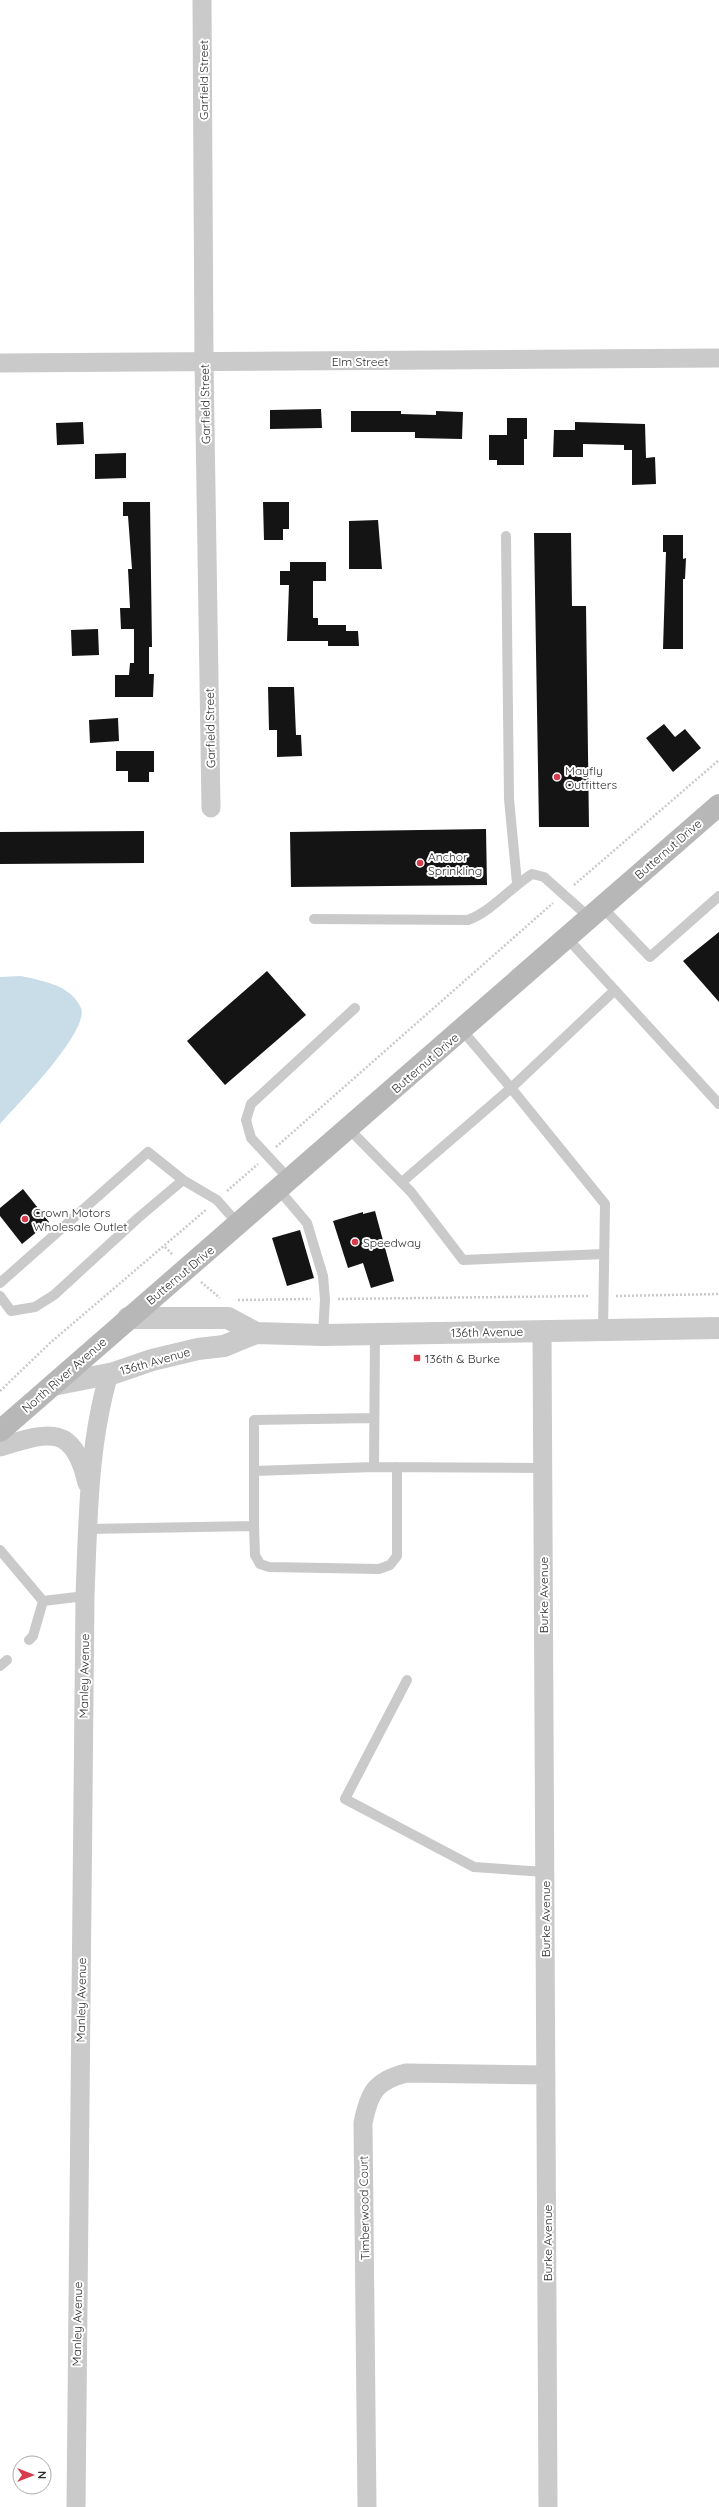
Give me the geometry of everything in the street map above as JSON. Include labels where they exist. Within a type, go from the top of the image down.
[{"type":"main road","name":"Butternut Drive","points":[[128,1318],[239,1225],[719,805]]},
{"type":"main road","name":"North River Avenue","points":[[0,1431],[128,1318]]},
{"type":"street","name":"Garfield Street","points":[[202,0],[204,362],[211,808]]},
{"type":"street","name":"Elm Street","points":[[0,363],[719,358]]},
{"type":"street","name":"136th Avenue","points":[[128,1318],[228,1318],[256,1333]]},
{"type":"street","name":"136th Avenue","points":[[53,1385],[109,1374],[198,1349],[224,1346],[256,1333],[323,1335],[719,1328]]},
{"type":"street","name":"Burke Avenue","points":[[542,1331],[548,2507]]},
{"type":"street","name":"Manley Avenue","points":[[76,2507],[85,1596],[87,1529],[99,1407],[109,1374]]},
{"type":"street","name":"Manley Avenue","points":[[0,1447],[46,1435],[60,1437],[79,1454],[90,1494]]},
{"type":"street","name":"Timberwood Court","points":[[367,2507],[363,2131],[366,2107],[375,2087],[390,2077],[406,2073],[546,2075]]},
{"type":"lane","points":[[506,536],[509,799],[517,883]]},
{"type":"lane","points":[[314,920],[468,920],[480,915],[517,883],[532,874],[544,877],[563,895],[596,912],[650,957],[719,896]]},
{"type":"lane","points":[[567,938],[719,1104]]},
{"type":"lane","points":[[402,1182],[511,1088],[615,990]]},
{"type":"lane","points":[[323,1335],[325,1299],[323,1276],[307,1223],[266,1156],[251,1138],[246,1120],[251,1104],[355,1008]]},
{"type":"lane","points":[[462,1030],[605,1204],[603,1330]]},
{"type":"lane","points":[[349,1129],[402,1182],[463,1260],[604,1254]]},
{"type":"lane","points":[[0,1283],[148,1152],[183,1180],[217,1200],[239,1225]]},
{"type":"lane","points":[[0,1296],[11,1311],[36,1307],[54,1295],[138,1218],[183,1180]]},
{"type":"lane","points":[[374,1467],[375,1334]]},
{"type":"lane","points":[[374,1418],[254,1420],[255,1555],[260,1564],[269,1567],[379,1569],[390,1565],[396,1556],[397,1467]]},
{"type":"lane","points":[[254,1471],[374,1467],[542,1468]]},
{"type":"lane","points":[[87,1529],[254,1526]]},
{"type":"lane","points":[[0,1550],[43,1601]]},
{"type":"lane","points":[[43,1601],[85,1596]]},
{"type":"lane","points":[[29,1640],[33,1636],[43,1601]]},
{"type":"lane","points":[[407,1680],[345,1799],[474,1867],[525,1872],[545,1872]]},
{"type":"path","points":[[0,1391],[50,1343],[165,1247],[266,1156],[719,760]]},
{"type":"path","points":[[165,1247],[187,1270],[220,1299],[226,1299]]},
{"type":"path","points":[[231,1300],[719,1294]]},
{"type":"water","points":[[21,976],[56,985],[70,994],[81,1008],[81,1019],[64,1050],[0,1124],[0,977]]},
{"type":"building","points":[[321,409],[322,428],[270,429],[270,410]]},
{"type":"building","points":[[351,411],[401,411],[401,414],[436,415],[436,411],[463,412],[462,439],[415,438],[415,432],[351,432]]},
{"type":"building","points":[[507,418],[527,418],[527,439],[524,439],[524,465],[497,465],[497,460],[489,460],[489,435],[507,435]]},
{"type":"building","points":[[83,422],[84,444],[57,445],[56,423]]},
{"type":"building","points":[[575,422],[645,424],[646,458],[655,457],[656,484],[632,485],[632,450],[624,450],[624,445],[583,444],[583,457],[553,457],[554,430],[575,430]]},
{"type":"building","points":[[126,453],[126,478],[95,479],[95,454]]},
{"type":"building","points":[[123,502],[150,502],[152,647],[149,647],[149,674],[154,674],[153,697],[115,697],[115,675],[129,675],[130,663],[134,663],[134,629],[121,629],[120,608],[130,608],[128,569],[132,569],[128,516],[123,516]]},
{"type":"building","points":[[263,502],[289,502],[289,529],[283,529],[283,540],[264,540]]},
{"type":"building","points":[[378,520],[382,569],[349,569],[349,521]]},
{"type":"building","points":[[534,533],[571,533],[572,606],[586,606],[589,827],[539,827]]},
{"type":"building","points":[[663,535],[683,535],[683,559],[686,558],[685,579],[683,579],[683,649],[663,649],[666,552],[663,552]]},
{"type":"building","points":[[290,562],[326,562],[326,581],[313,581],[313,618],[318,618],[318,625],[346,625],[346,631],[358,631],[359,646],[328,646],[328,641],[287,641],[289,585],[280,585],[280,571],[290,571]]},
{"type":"building","points":[[98,629],[99,655],[72,656],[71,630]]},
{"type":"building","points":[[268,687],[294,687],[296,735],[301,735],[302,756],[277,757],[277,730],[269,730]]},
{"type":"building","points":[[118,718],[119,741],[90,743],[89,720]]},
{"type":"building","points":[[664,724],[675,737],[685,729],[701,748],[673,772],[646,738]]},
{"type":"building","points":[[116,751],[154,751],[154,772],[149,772],[149,782],[128,782],[128,771],[116,771]]},
{"type":"building","points":[[486,829],[487,885],[291,887],[290,832]]},
{"type":"building","points":[[144,831],[144,863],[0,864],[0,832]]},
{"type":"building","points":[[719,932],[719,1002],[683,961]]},
{"type":"building","points":[[267,971],[306,1015],[225,1085],[187,1041]]},
{"type":"building","name":"Crown Motors Wholesale Outlet","points":[[23,1189],[49,1222],[22,1244],[0,1216],[0,1208]]},
{"type":"building","points":[[375,1211],[394,1281],[371,1288],[363,1263],[348,1268],[333,1221],[363,1212],[363,1214]]},
{"type":"building","points":[[300,1230],[314,1278],[287,1286],[272,1238]]},
{"type":"place","name":"Mayfly Outfitters","points":[[557,777]]},
{"type":"place","name":"Anchor Sprinkling","points":[[420,863]]},
{"type":"place","name":"Crown Motors Wholesale Outlet","points":[[25,1219]]},
{"type":"place","name":"Speedway","points":[[355,1242]]},
{"type":"place","name":"136th & Burke","points":[[417,1358]]}]
